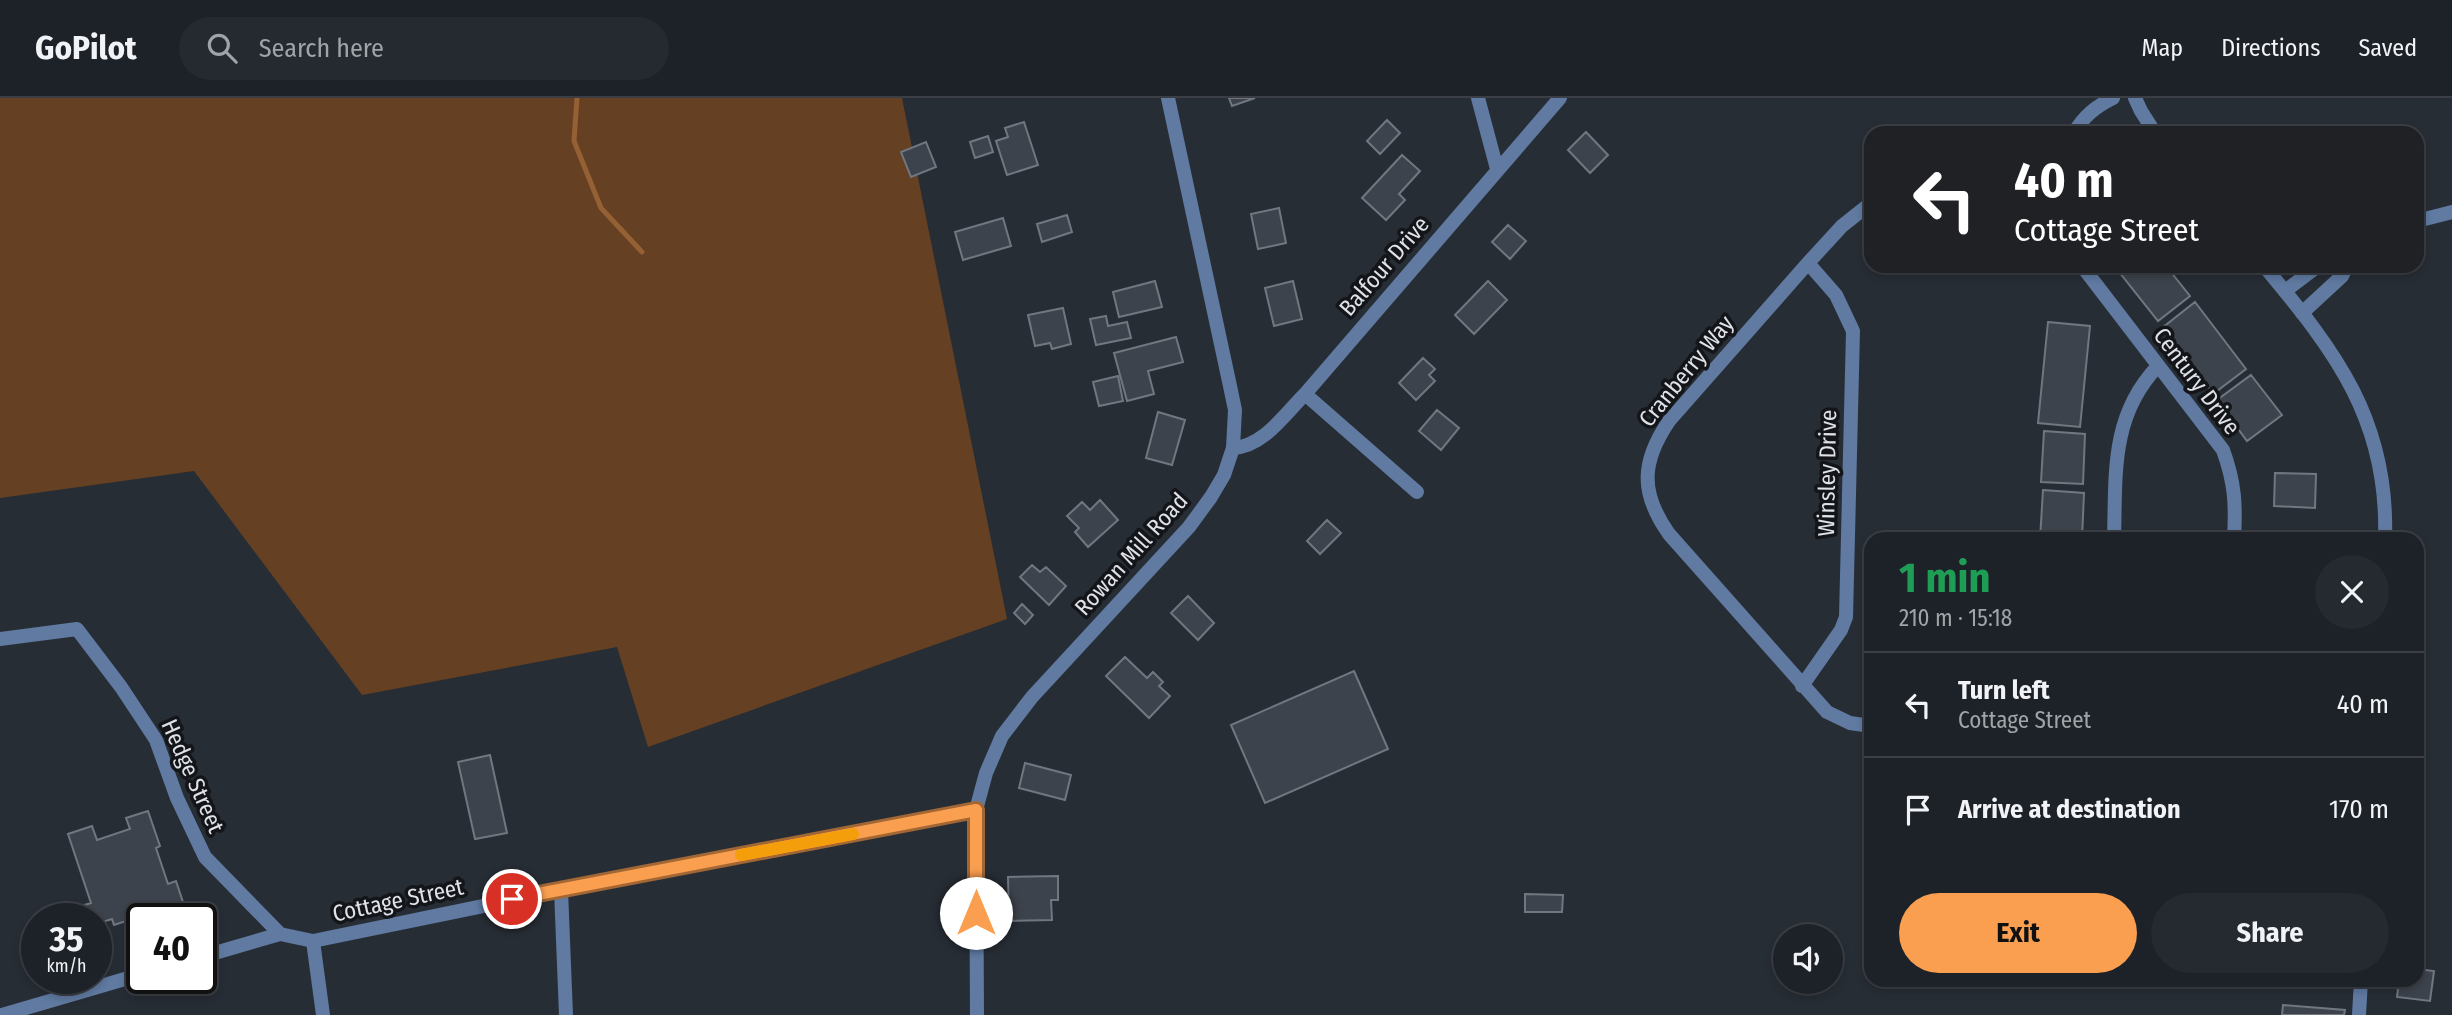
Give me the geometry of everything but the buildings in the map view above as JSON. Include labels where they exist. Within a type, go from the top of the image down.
[{"type":"street","name":"Rowan Mill Road","points":[[976,1015],[976,810],[986,773],[1002,736],[1032,697],[1189,527],[1224,475],[1233,448],[1235,410],[1168,98]]},
{"type":"street","points":[[1478,98],[1497,169]]},
{"type":"street","name":"Balfour Drive","points":[[1233,448],[1252,444],[1305,394],[1560,98]]},
{"type":"street","points":[[2078,126],[2095,107],[2113,98]]},
{"type":"street","points":[[2135,98],[2151,126]]},
{"type":"street","name":"Cranberry Way","points":[[1864,209],[1842,226],[1808,263],[1669,421],[1651,450],[1647,483],[1656,516],[1669,534],[1802,685],[1827,712],[1850,723],[1864,725]]},
{"type":"street","points":[[2424,218],[2452,212]]},
{"type":"street","name":"Winsley Drive","points":[[1802,685],[1841,630],[1846,617],[1853,331],[1836,295],[1808,263]]},
{"type":"street","name":"Century Drive","points":[[2087,273],[2223,450],[2235,496],[2234,532]]},
{"type":"street","points":[[2270,273],[2336,357],[2350,381],[2375,442],[2382,478],[2385,532]]},
{"type":"street","points":[[2285,291],[2309,273]]},
{"type":"street","points":[[2302,313],[2344,273]]},
{"type":"street","points":[[2114,532],[2116,463],[2121,427],[2143,382],[2158,367]]},
{"type":"street","points":[[1305,394],[1417,492]]},
{"type":"street","name":"Hedge Street","points":[[0,639],[77,629],[121,687],[156,740],[177,798],[205,857],[280,934]]},
{"type":"street","name":"Cottage Street","points":[[217,952],[280,934],[313,940],[976,810]]},
{"type":"street","points":[[561,890],[566,1015]]},
{"type":"street","points":[[313,940],[323,1015]]},
{"type":"street","points":[[2,1015],[126,979]]},
{"type":"street","points":[[2359,1015],[2361,987]]},
{"type":"shaded area","points":[[0,98],[902,98],[1007,619],[648,747],[617,647],[362,695],[194,471],[0,498]]},
{"type":"waterway","points":[[577,98],[574,141],[601,208],[642,252]]},
{"type":"slow traffic","points":[[741,855],[853,834]]},
{"type":"route","points":[[512,899],[976,810],[976,913]]}]
